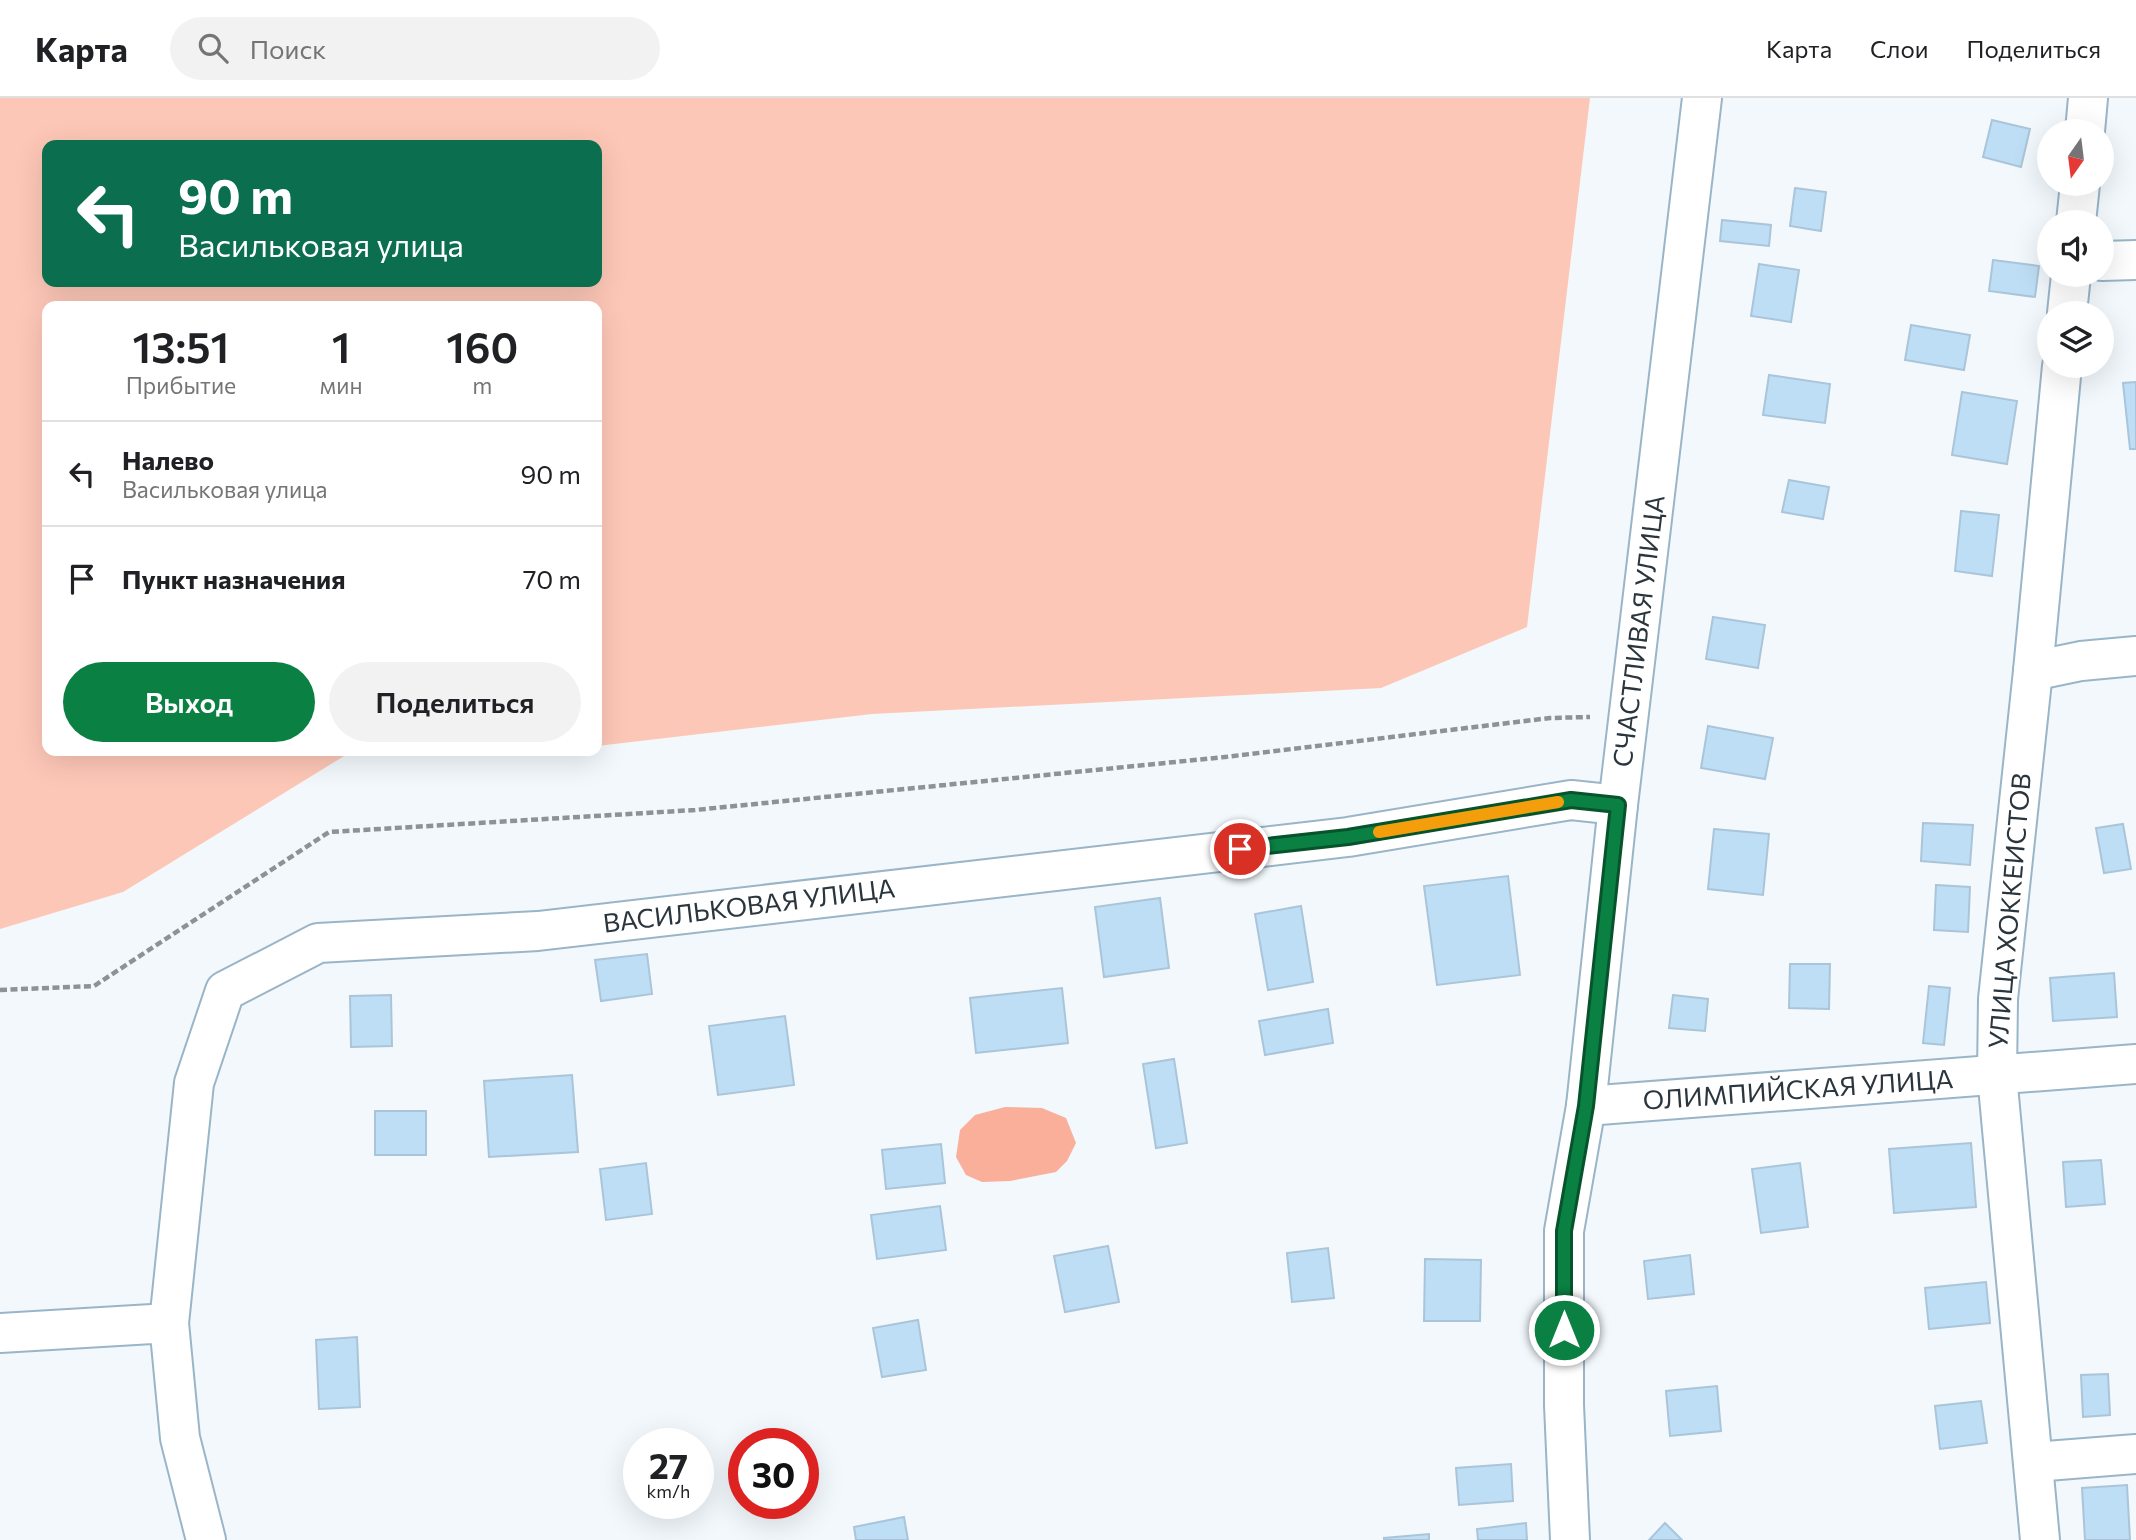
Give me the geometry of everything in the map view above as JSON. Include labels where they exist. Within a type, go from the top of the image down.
[{"type":"street","name":"СЧАСТЛИВАЯ УЛИЦА","points":[[1570,1540],[1564,1405],[1564,1231],[1586,1106],[1618,805],[1702,98]]},
{"type":"street","points":[[2086,119],[2088,98]]},
{"type":"street","points":[[2114,261],[2136,260]]},
{"type":"street","name":"УЛИЦА ХОККЕИСТОВ","points":[[2040,1540],[1997,1075],[1998,999],[2061,378]]},
{"type":"street","points":[[2033,671],[2081,661],[2136,656]]},
{"type":"street","name":"ВАСИЛЬКОВАЯ УЛИЦА","points":[[206,1540],[180,1438],[169,1323],[194,1083],[225,990],[318,943],[538,931],[1348,837],[1571,800],[1618,805]]},
{"type":"street","name":"ОЛИМПИЙСКАЯ УЛИЦА","points":[[1586,1106],[2136,1064]]},
{"type":"street","points":[[0,1333],[169,1323]]},
{"type":"street","points":[[2034,1462],[2136,1454]]},
{"type":"path","points":[[0,990],[94,986],[328,832],[695,810],[1224,757],[1550,718],[1630,715]]},
{"type":"shaded area","points":[[0,98],[1590,98],[1527,627],[1381,688],[872,714],[602,745],[602,301],[42,301],[42,756],[344,756],[123,892],[0,929]]},
{"type":"shaded area","points":[[1005,1107],[1042,1108],[1066,1118],[1076,1143],[1067,1161],[1056,1172],[1010,1181],[982,1182],[966,1175],[956,1157],[960,1130],[975,1115]]},
{"type":"building","points":[[1992,120],[2030,129],[2021,167],[1983,157]]},
{"type":"building","points":[[1795,188],[1826,192],[1821,231],[1790,226]]},
{"type":"building","points":[[1722,220],[1771,225],[1769,246],[1720,241]]},
{"type":"building","points":[[1993,260],[2037,266],[2035,297],[1989,291]]},
{"type":"building","points":[[1759,264],[1799,270],[1791,322],[1751,316]]},
{"type":"building","points":[[1911,325],[1970,335],[1964,370],[1905,360]]},
{"type":"building","points":[[1769,375],[1830,384],[1825,423],[1763,415]]},
{"type":"building","points":[[2136,382],[2136,449],[2130,449],[2123,383]]},
{"type":"building","points":[[1962,392],[2017,401],[2007,464],[1952,455]]},
{"type":"building","points":[[1789,480],[1829,487],[1823,519],[1782,512]]},
{"type":"building","points":[[1961,511],[1999,515],[1992,576],[1955,571]]},
{"type":"building","points":[[1713,617],[1765,625],[1758,668],[1706,659]]},
{"type":"building","points":[[1708,726],[1773,738],[1765,779],[1701,768]]},
{"type":"building","points":[[1923,823],[1973,825],[1970,865],[1921,861]]},
{"type":"building","points":[[2123,824],[2131,869],[2104,873],[2096,828]]},
{"type":"building","points":[[1714,829],[1769,834],[1763,895],[1708,889]]},
{"type":"building","points":[[1508,876],[1520,975],[1437,985],[1424,886]]},
{"type":"building","points":[[1936,885],[1970,887],[1968,932],[1934,930]]},
{"type":"building","points":[[1160,898],[1169,968],[1104,977],[1095,907]]},
{"type":"building","points":[[1301,906],[1313,982],[1268,990],[1255,914]]},
{"type":"building","points":[[647,954],[652,994],[601,1001],[595,960]]},
{"type":"building","points":[[1790,964],[1830,964],[1829,1009],[1789,1008]]},
{"type":"building","points":[[2114,973],[2117,1017],[2053,1021],[2050,978]]},
{"type":"building","points":[[1929,986],[1950,988],[1944,1045],[1923,1043]]},
{"type":"building","points":[[1062,988],[1068,1043],[976,1053],[970,998]]},
{"type":"building","points":[[391,995],[392,1046],[351,1047],[350,996]]},
{"type":"building","points":[[1673,995],[1708,999],[1705,1031],[1669,1028]]},
{"type":"building","points":[[1328,1009],[1333,1043],[1265,1055],[1259,1021]]},
{"type":"building","points":[[785,1016],[794,1085],[718,1095],[709,1026]]},
{"type":"building","points":[[1174,1059],[1187,1143],[1156,1148],[1143,1064]]},
{"type":"building","points":[[572,1075],[578,1152],[489,1157],[484,1081]]},
{"type":"building","points":[[375,1111],[426,1111],[426,1155],[375,1155]]},
{"type":"building","points":[[1971,1143],[1976,1207],[1894,1213],[1889,1149]]},
{"type":"building","points":[[941,1144],[945,1183],[886,1189],[882,1150]]},
{"type":"building","points":[[2101,1160],[2105,1204],[2066,1207],[2063,1162]]},
{"type":"building","points":[[646,1163],[652,1214],[606,1220],[600,1169]]},
{"type":"building","points":[[1800,1163],[1808,1227],[1761,1233],[1752,1169]]},
{"type":"building","points":[[940,1206],[946,1250],[877,1259],[871,1215]]},
{"type":"building","points":[[1108,1246],[1119,1302],[1065,1312],[1054,1256]]},
{"type":"building","points":[[1328,1248],[1334,1298],[1292,1302],[1287,1253]]},
{"type":"building","points":[[1690,1255],[1694,1294],[1648,1299],[1644,1261]]},
{"type":"building","points":[[1425,1259],[1481,1260],[1480,1321],[1424,1321]]},
{"type":"building","points":[[1986,1282],[1990,1323],[1929,1329],[1925,1288]]},
{"type":"building","points":[[918,1320],[926,1370],[882,1377],[873,1328]]},
{"type":"building","points":[[357,1337],[360,1407],[319,1409],[316,1340]]},
{"type":"building","points":[[2108,1374],[2110,1415],[2083,1417],[2081,1375]]},
{"type":"building","points":[[1717,1386],[1721,1431],[1670,1436],[1666,1391]]},
{"type":"building","points":[[1981,1401],[1987,1443],[1940,1449],[1935,1406]]},
{"type":"building","points":[[1511,1464],[1513,1501],[1459,1505],[1456,1468]]},
{"type":"building","points":[[2127,1485],[2130,1540],[2085,1540],[2082,1488]]},
{"type":"building","points":[[904,1517],[908,1540],[856,1540],[854,1527]]},
{"type":"building","points":[[1526,1523],[1527,1540],[1478,1540],[1477,1529]]},
{"type":"building","points":[[1665,1523],[1682,1540],[1649,1540]]},
{"type":"building","points":[[1429,1534],[1429,1540],[1384,1540],[1384,1538]]},
{"type":"slow traffic","points":[[1379,832],[1558,802]]},
{"type":"route","points":[[1240,849],[1348,837],[1571,800],[1618,805],[1586,1106],[1564,1231],[1564,1330]]}]
